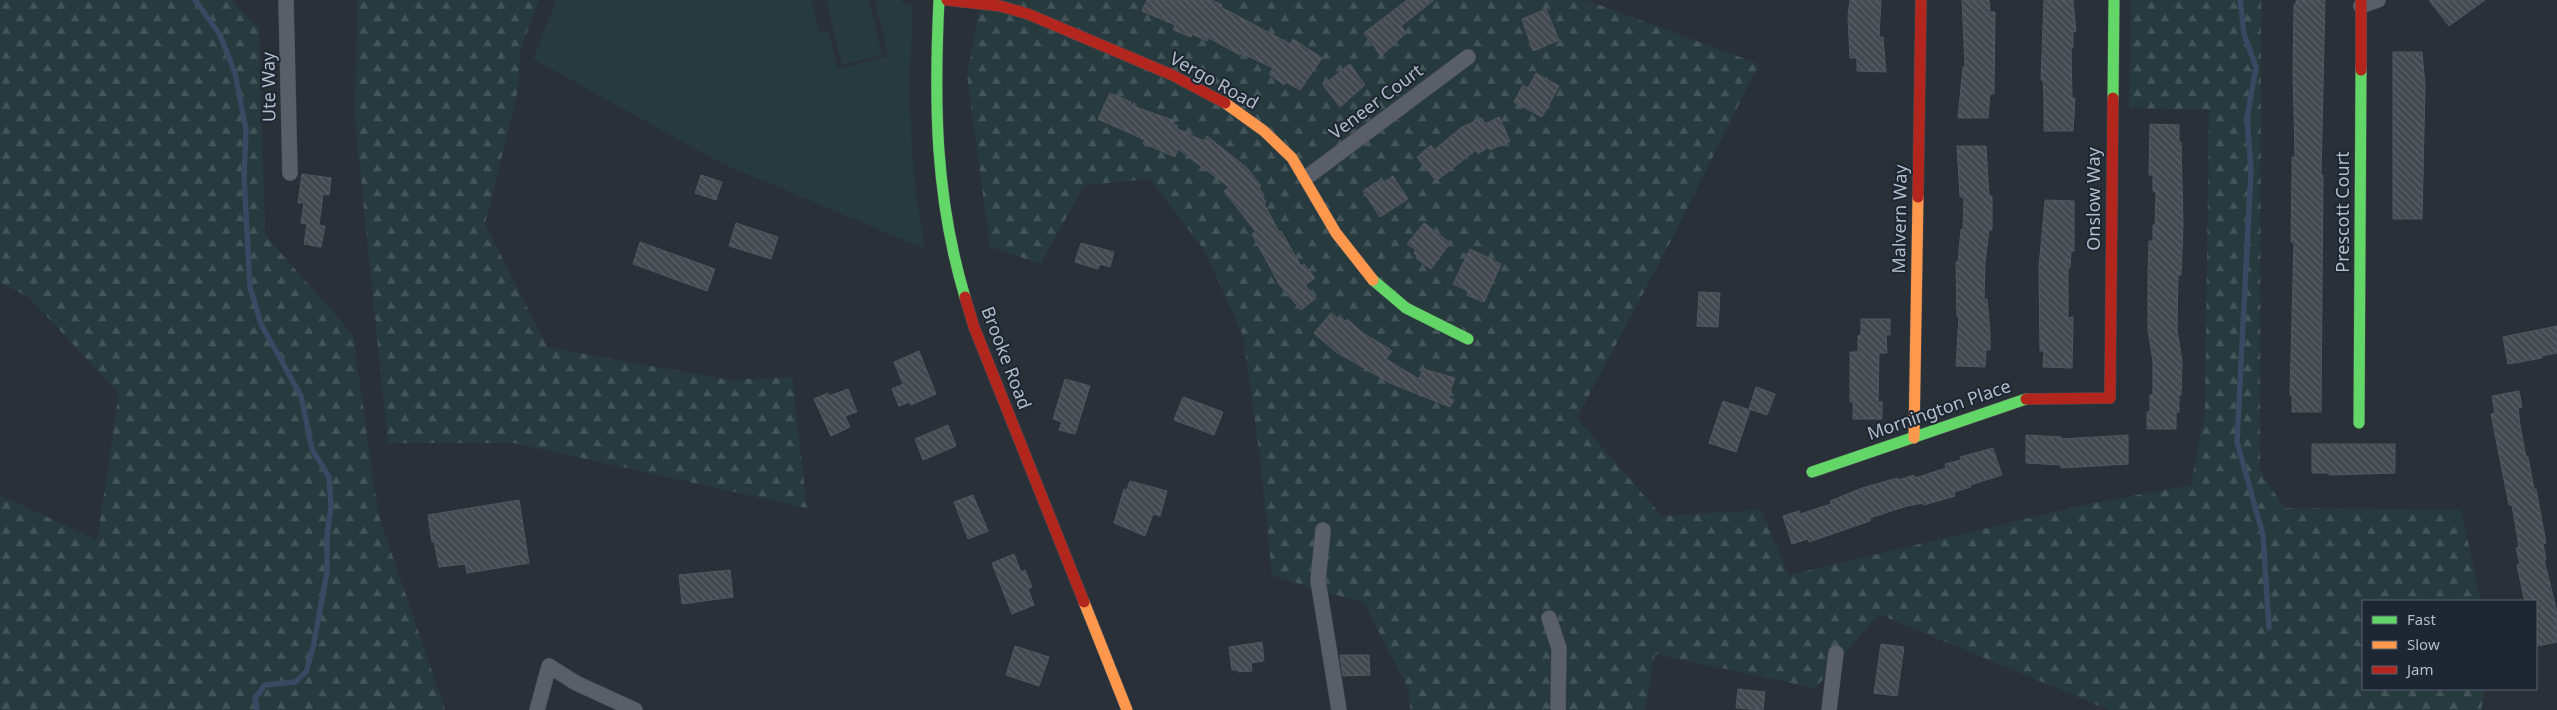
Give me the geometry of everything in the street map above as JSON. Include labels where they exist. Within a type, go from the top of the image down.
[{"type":"street","name":"Ute Way","points":[[286,0],[290,173]]},
{"type":"street","name":"Brooke Road","points":[[939,0],[936,60],[940,176],[956,270],[974,327],[1128,710]]},
{"type":"street","name":"Vergo Road","points":[[947,0],[982,3],[1017,10],[1124,53],[1195,86],[1245,115],[1284,149],[1307,177],[1328,222],[1358,264],[1396,302],[1432,323],[1468,339]]},
{"type":"street","name":"Malvern Way","points":[[1914,438],[1921,0]]},
{"type":"street","name":"Onslow Way","points":[[2110,398],[2114,0]]},
{"type":"street","points":[[2361,3],[2378,0]]},
{"type":"street","name":"Prescott Court","points":[[2359,423],[2361,3]]},
{"type":"street","name":"Veneer Court","points":[[1307,177],[1468,57]]},
{"type":"street","name":"Mornington Place","points":[[1812,472],[2029,398],[2110,398]]},
{"type":"street","points":[[1323,530],[1318,581],[1339,710]]},
{"type":"street","points":[[1549,618],[1559,648],[1558,710]]},
{"type":"street","points":[[1829,710],[1836,653]]},
{"type":"street","points":[[537,710],[550,666],[576,683],[635,710]]},
{"type":"green space","points":[[2,0],[232,0],[259,29],[265,235],[353,335],[378,513],[445,710],[0,710],[0,495],[97,540],[119,394],[29,297],[0,283],[0,2]]},
{"type":"green space","points":[[358,0],[539,0],[520,50],[518,90],[485,224],[547,347],[729,380],[792,377],[807,508],[514,443],[388,443],[354,111]]},
{"type":"green space","points":[[556,0],[812,0],[819,33],[829,31],[838,69],[888,56],[875,0],[901,0],[904,4],[913,6],[909,89],[914,179],[925,249],[721,163],[533,59]]},
{"type":"green space","points":[[826,0],[869,0],[882,55],[842,65]]},
{"type":"green space","points":[[981,0],[1586,0],[1759,64],[1674,235],[1577,418],[1662,516],[1761,510],[1789,575],[2089,504],[2191,485],[2205,411],[2209,110],[2129,108],[2131,0],[2261,0],[2260,470],[2284,508],[2461,510],[2481,600],[2362,600],[2362,690],[2485,690],[2481,710],[2109,710],[1879,614],[1815,688],[1655,654],[1645,710],[1410,710],[1409,690],[1364,603],[1272,576],[1261,465],[1243,336],[1205,251],[1150,179],[1084,185],[1041,264],[990,247],[967,76]]},
{"type":"building","points":[[1147,0],[1211,0],[1290,44],[1293,39],[1322,58],[1300,90],[1286,82],[1284,85],[1269,74],[1273,68],[1241,53],[1240,55],[1209,38],[1207,41],[1192,34],[1191,37],[1173,30],[1175,25],[1142,11]]},
{"type":"building","points":[[1407,0],[1434,0],[1401,26],[1406,33],[1381,56],[1364,33]]},
{"type":"building","points":[[1850,0],[1881,0],[1879,37],[1883,37],[1886,72],[1857,71],[1857,58],[1850,58],[1848,16]]},
{"type":"building","points":[[1962,0],[1989,0],[1990,12],[1995,12],[1994,94],[1990,94],[1988,118],[1958,118],[1963,67],[1965,67]]},
{"type":"building","points":[[2044,0],[2073,0],[2076,32],[2073,31],[2073,48],[2071,48],[2072,98],[2075,98],[2073,131],[2044,131],[2043,80],[2041,80]]},
{"type":"building","points":[[2296,0],[2325,0],[2321,175],[2323,175],[2321,412],[2292,412],[2292,395],[2290,395],[2294,242],[2291,242],[2292,157],[2295,157],[2294,4],[2296,5]]},
{"type":"building","points":[[2429,0],[2485,0],[2449,26]]},
{"type":"building","points":[[1546,9],[1559,40],[1533,51],[1522,19]]},
{"type":"building","points":[[2393,52],[2422,52],[2425,86],[2422,219],[2393,219]]},
{"type":"building","points":[[1350,64],[1365,85],[1340,107],[1323,85]]},
{"type":"building","points":[[1536,73],[1559,86],[1542,117],[1514,102],[1523,85],[1528,88]]},
{"type":"building","points":[[1110,93],[1131,102],[1130,105],[1175,121],[1173,124],[1178,126],[1176,128],[1204,141],[1207,136],[1247,168],[1261,186],[1259,188],[1266,202],[1264,204],[1279,232],[1281,231],[1301,266],[1304,264],[1315,278],[1305,285],[1316,298],[1301,310],[1279,284],[1252,234],[1256,232],[1224,191],[1229,187],[1178,149],[1175,157],[1143,143],[1145,140],[1098,119]]},
{"type":"building","points":[[1499,117],[1510,141],[1490,150],[1488,147],[1478,154],[1476,150],[1436,181],[1417,157],[1431,145],[1434,150],[1462,127],[1482,118],[1485,124]]},
{"type":"building","points":[[2150,124],[2179,125],[2179,142],[2181,142],[2183,225],[2181,275],[2178,275],[2177,329],[2182,362],[2181,395],[2179,395],[2179,412],[2176,412],[2176,429],[2147,429],[2150,395],[2153,395],[2153,362],[2148,329],[2149,241],[2153,241],[2156,192],[2153,191],[2153,175],[2149,175]]},
{"type":"building","points":[[1957,146],[1986,146],[1989,196],[1992,196],[1992,230],[1989,230],[1985,263],[1984,299],[1987,299],[1990,350],[1986,350],[1985,367],[1956,366],[1959,317],[1957,316],[1956,262],[1958,262],[1961,229],[1963,230],[1964,197],[1960,197]]},
{"type":"building","points":[[302,174],[331,178],[329,195],[323,194],[319,225],[325,226],[321,247],[304,244],[307,224],[301,223],[304,203],[298,203]]},
{"type":"building","points":[[701,175],[722,182],[716,200],[695,193]]},
{"type":"building","points":[[1393,176],[1408,199],[1380,217],[1363,191],[1378,181],[1380,185]]},
{"type":"building","points":[[2045,200],[2074,201],[2074,251],[2071,251],[2070,268],[2068,268],[2068,318],[2073,317],[2072,368],[2043,367],[2044,351],[2040,351],[2039,267]]},
{"type":"building","points":[[736,223],[778,237],[771,259],[729,246]]},
{"type":"building","points":[[1424,223],[1450,243],[1431,269],[1416,258],[1417,256],[1414,253],[1416,250],[1407,244]]},
{"type":"building","points":[[640,242],[715,269],[707,291],[633,264]]},
{"type":"building","points":[[1081,243],[1114,252],[1110,267],[1100,264],[1098,269],[1075,262]]},
{"type":"building","points":[[1470,249],[1501,264],[1484,302],[1467,295],[1468,291],[1453,284]]},
{"type":"building","points":[[1699,292],[1720,293],[1718,327],[1697,326]]},
{"type":"building","points":[[1331,313],[1340,320],[1342,318],[1345,321],[1347,319],[1364,334],[1390,349],[1392,351],[1386,359],[1419,379],[1423,369],[1455,378],[1448,397],[1454,400],[1450,407],[1390,383],[1336,352],[1314,333]]},
{"type":"building","points":[[1861,319],[1890,319],[1890,335],[1886,335],[1887,353],[1879,353],[1878,402],[1882,402],[1882,419],[1853,419],[1853,402],[1850,402],[1850,352],[1858,352]]},
{"type":"building","points":[[2557,326],[2557,353],[2542,356],[2542,358],[2508,364],[2503,337]]},
{"type":"building","points":[[919,351],[936,394],[911,405],[910,402],[899,406],[892,389],[903,384],[894,362]]},
{"type":"building","points":[[1065,379],[1090,386],[1075,434],[1059,430],[1062,422],[1053,419]]},
{"type":"building","points":[[1756,387],[1775,394],[1767,415],[1749,409]]},
{"type":"building","points":[[848,389],[857,412],[845,416],[850,427],[831,436],[814,399],[828,393],[829,396]]},
{"type":"building","points":[[2519,391],[2522,407],[2518,408],[2520,425],[2534,489],[2536,489],[2546,543],[2543,544],[2546,560],[2544,560],[2557,612],[2557,642],[2537,646],[2537,600],[2525,600],[2524,598],[2517,565],[2520,564],[2516,548],[2519,547],[2512,505],[2509,505],[2491,414],[2495,413],[2492,396]]},
{"type":"building","points":[[1183,397],[1223,412],[1214,435],[1174,420]]},
{"type":"building","points":[[1723,401],[1750,410],[1736,452],[1709,443]]},
{"type":"building","points":[[948,425],[956,446],[923,460],[915,439]]},
{"type":"building","points":[[2026,435],[2061,437],[2061,439],[2128,435],[2128,464],[2061,468],[2061,465],[2026,463]]},
{"type":"building","points":[[2312,444],[2395,444],[2395,473],[2329,475],[2329,473],[2312,473]]},
{"type":"building","points":[[1993,448],[2002,475],[1954,492],[1955,496],[1924,505],[1923,503],[1907,506],[1809,542],[1808,539],[1792,544],[1783,516],[1799,511],[1800,514],[1831,504],[1830,501],[1862,488],[1897,478],[1898,480],[1914,475],[1915,478],[1946,468],[1945,464],[1961,460],[1960,457]]},
{"type":"building","points":[[1130,481],[1167,491],[1160,516],[1153,514],[1145,536],[1114,523],[1124,489],[1127,490]]},
{"type":"building","points":[[973,495],[988,531],[968,539],[954,502]]},
{"type":"building","points":[[519,500],[529,563],[467,573],[465,564],[439,567],[434,542],[432,542],[428,515]]},
{"type":"building","points":[[1014,554],[1021,572],[1025,570],[1032,587],[1028,589],[1034,605],[1012,614],[992,563]]},
{"type":"building","points":[[730,570],[733,597],[682,604],[679,575]]},
{"type":"building","points":[[1262,642],[1264,661],[1251,663],[1252,671],[1238,672],[1238,670],[1232,670],[1229,647]]},
{"type":"building","points":[[1881,644],[1904,647],[1897,696],[1874,693]]},
{"type":"building","points":[[1015,646],[1049,657],[1039,686],[1006,675]]},
{"type":"building","points":[[1340,655],[1369,655],[1370,675],[1343,676]]},
{"type":"building","points":[[1738,689],[1765,692],[1763,710],[1736,708]]},
{"type":"waterway","points":[[195,0],[220,35],[235,73],[246,130],[244,177],[250,287],[261,324],[301,396],[312,449],[329,477],[331,507],[327,535],[327,572],[313,648],[306,672],[295,682],[265,685],[255,698],[257,710]]},
{"type":"waterway","points":[[2240,0],[2244,34],[2256,67],[2247,118],[2251,170],[2237,442],[2263,535],[2269,628]]},
{"type":"traffic: fast","points":[[939,0],[937,113],[942,186],[955,260],[965,297]]},
{"type":"traffic: fast","points":[[2113,98],[2114,0]]},
{"type":"traffic: fast","points":[[2359,423],[2361,70]]},
{"type":"traffic: fast","points":[[1373,280],[1406,308],[1468,339]]},
{"type":"traffic: fast","points":[[1812,472],[2026,399]]},
{"type":"traffic: slow","points":[[1225,103],[1264,131],[1292,158],[1336,233],[1373,280]]},
{"type":"traffic: slow","points":[[1914,438],[1918,197]]},
{"type":"traffic: slow","points":[[1084,602],[1127,710]]},
{"type":"traffic: jam","points":[[947,0],[1000,6],[1028,14],[1172,75],[1225,103]]},
{"type":"traffic: jam","points":[[1918,197],[1921,0]]},
{"type":"traffic: jam","points":[[2361,0],[2361,70]]},
{"type":"traffic: jam","points":[[2026,399],[2110,398],[2113,98]]},
{"type":"traffic: jam","points":[[965,297],[974,327],[1084,602]]}]
